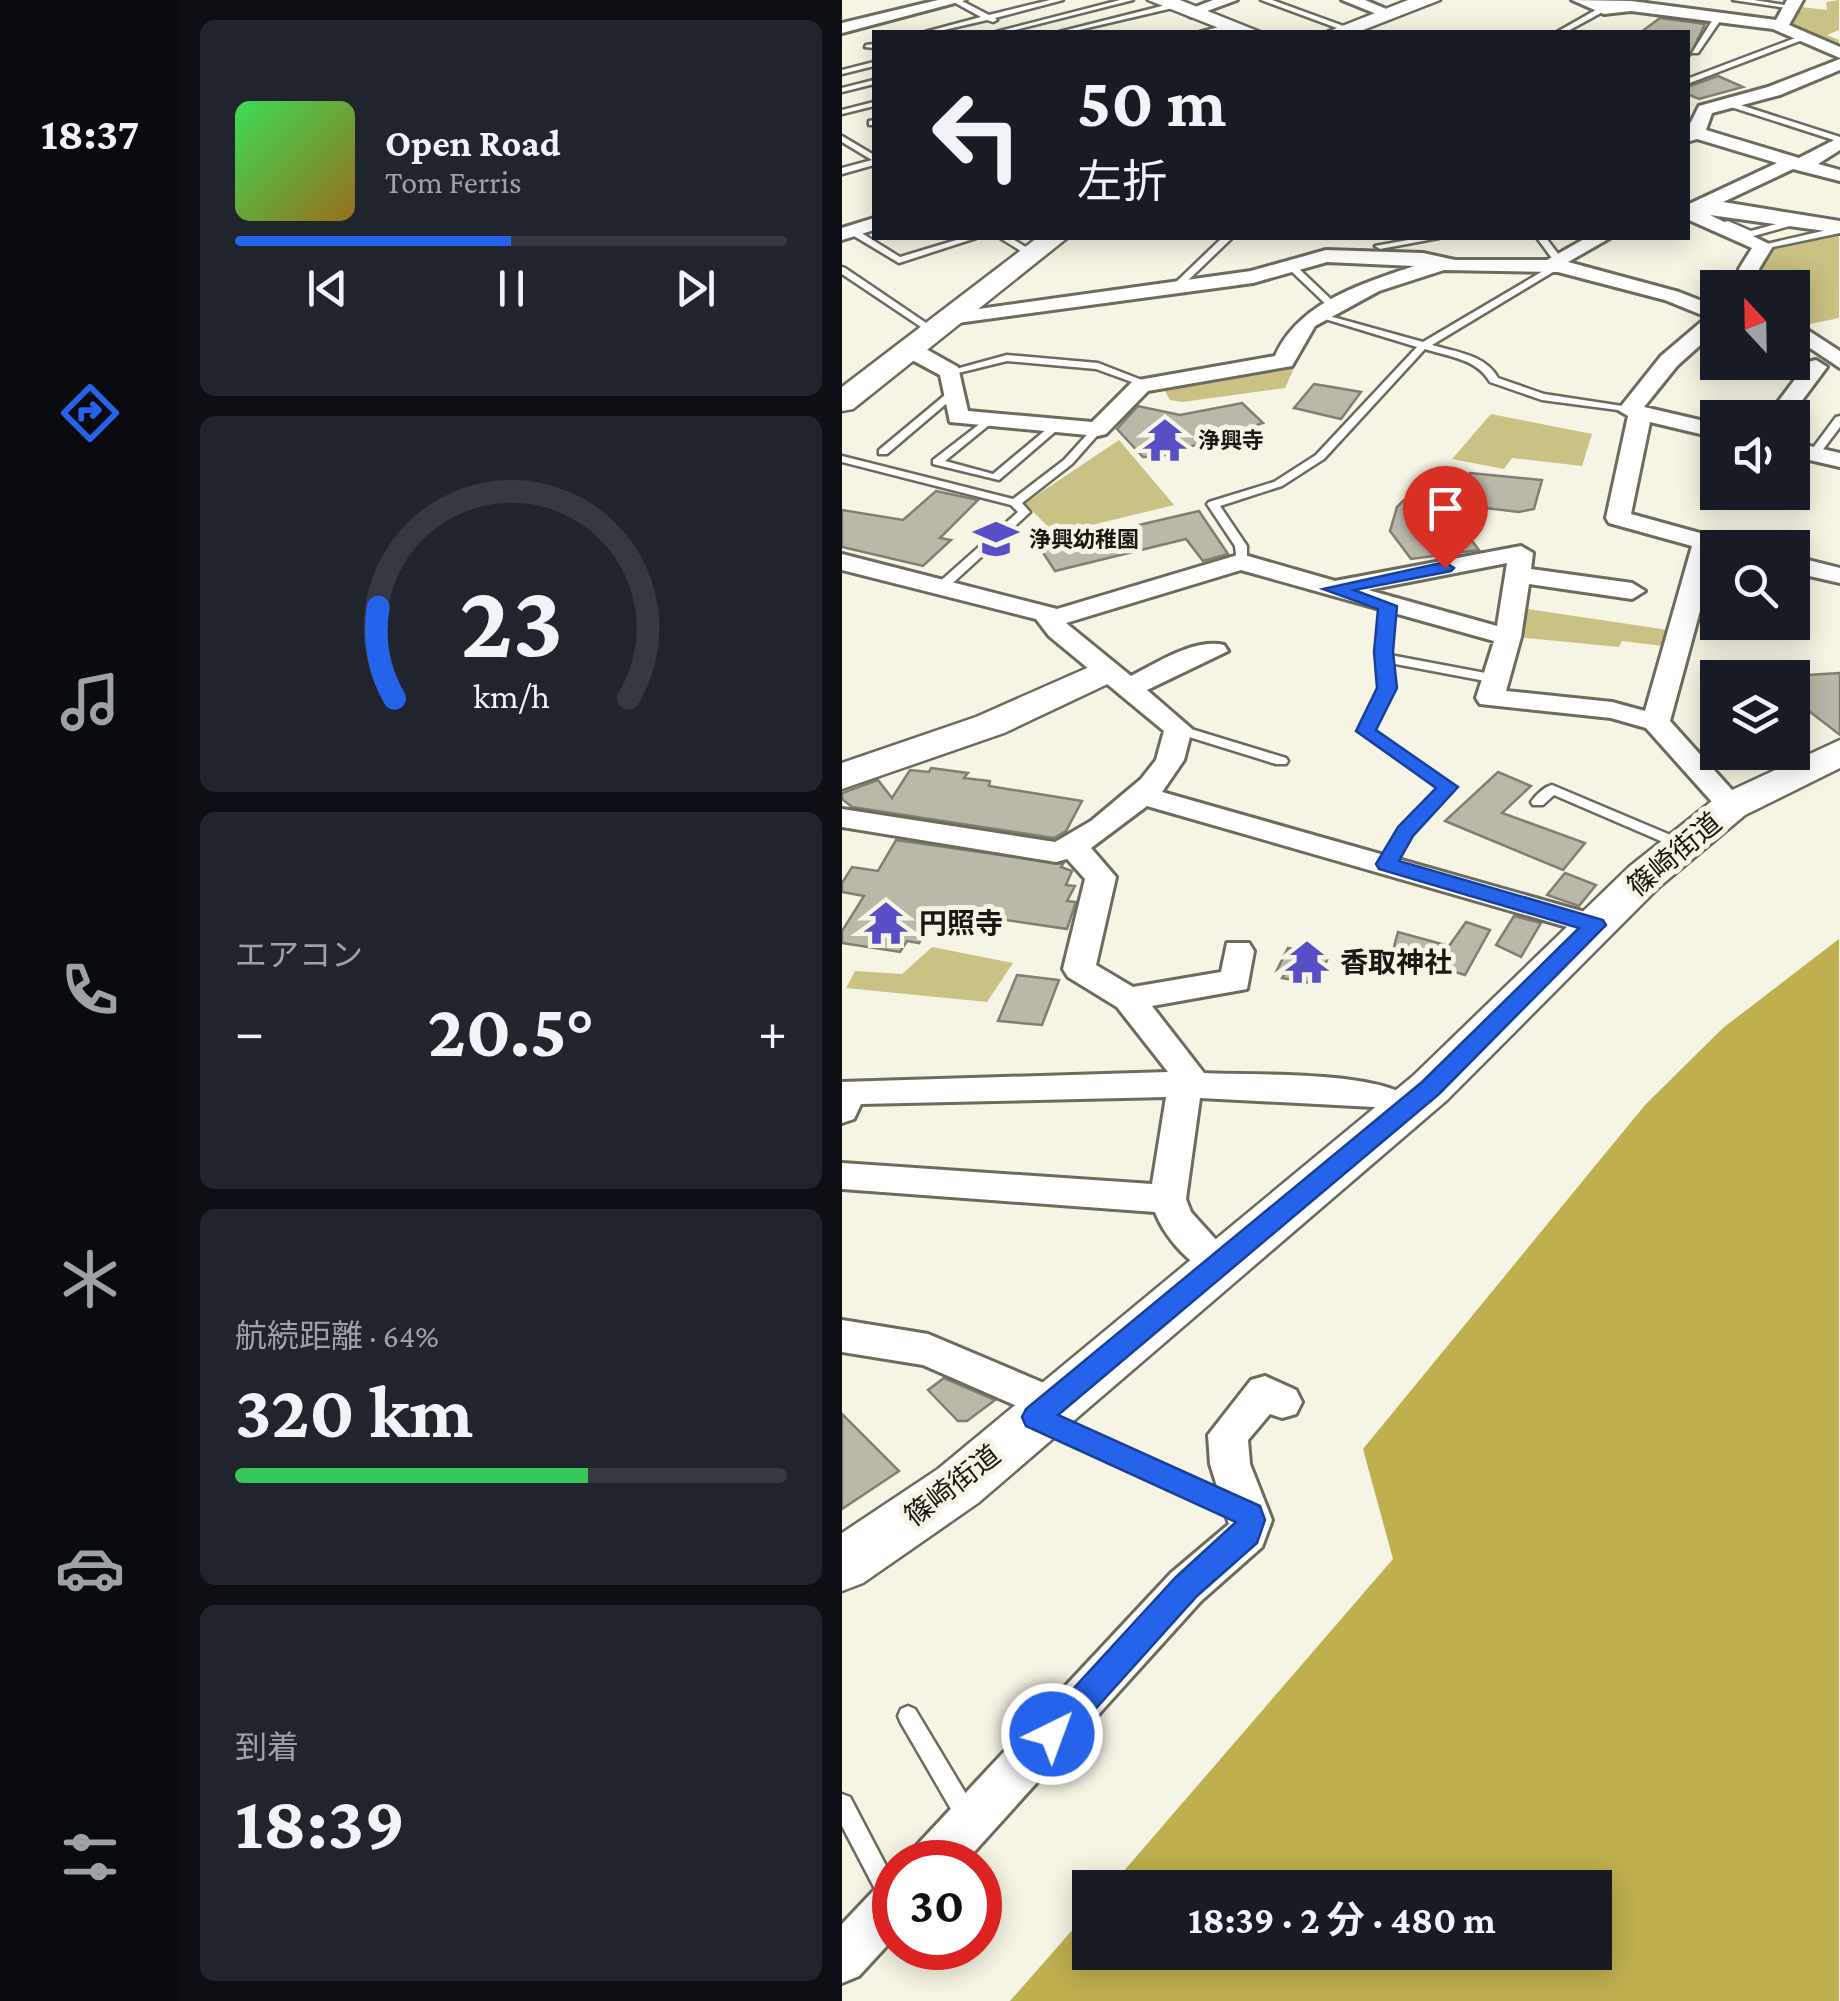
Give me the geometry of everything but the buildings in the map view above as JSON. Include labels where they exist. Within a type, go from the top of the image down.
[{"type":"main road","points":[[1347,30],[1429,0]]},
{"type":"main road","points":[[1175,6],[1240,29]]},
{"type":"main road","points":[[842,402],[1042,246]]},
{"type":"main road","points":[[842,777],[1116,680]]},
{"type":"main road","name":"篠崎街道","points":[[842,1565],[958,1486],[1218,1262],[1405,1110],[1595,925],[1731,806],[1840,752]]},
{"type":"street","points":[[842,30],[955,0]]},
{"type":"street","points":[[1175,6],[1229,0]]},
{"type":"street","points":[[1350,0],[1390,14]]},
{"type":"street","points":[[1580,0],[1604,9],[1631,6],[1780,25],[1801,39],[1840,53]]},
{"type":"street","points":[[1660,10],[1677,0]]},
{"type":"street","points":[[1780,25],[1794,4]]},
{"type":"street","points":[[842,30],[872,51]]},
{"type":"street","points":[[1840,64],[1731,104],[1696,107],[1691,135],[1840,176]]},
{"type":"street","points":[[1691,211],[1800,164],[1840,141]]},
{"type":"street","points":[[1691,211],[1724,208],[1840,228]]},
{"type":"street","points":[[1691,211],[1763,246],[1749,270]]},
{"type":"street","points":[[847,232],[872,225]]},
{"type":"street","points":[[1356,240],[1435,262]]},
{"type":"street","points":[[1558,262],[1596,240]]},
{"type":"street","points":[[1435,262],[1372,286],[1308,322],[1296,336],[1284,362],[1147,384],[1098,428],[958,417],[952,382],[931,332],[1292,267],[1326,256],[1435,262],[1558,262],[1672,296],[1700,308]]},
{"type":"street","points":[[1700,332],[1669,361],[1634,412],[1618,518],[1700,541]]},
{"type":"street","points":[[1810,340],[1840,362]]},
{"type":"street","points":[[1810,364],[1840,378]]},
{"type":"street","points":[[1791,400],[1816,367]]},
{"type":"street","points":[[1634,412],[1700,427]]},
{"type":"street","points":[[1810,453],[1840,460]]},
{"type":"street","points":[[1332,589],[1521,553],[1508,637],[1490,698],[1612,710],[1656,722],[1731,806]]},
{"type":"street","points":[[842,562],[1058,616]]},
{"type":"street","points":[[842,818],[1056,852],[1074,849],[1141,794],[1170,762],[1178,729],[1050,620],[1241,562],[1508,637]]},
{"type":"street","points":[[1810,568],[1840,576]]},
{"type":"street","points":[[1518,575],[1632,591]]},
{"type":"street","points":[[1656,722],[1700,592]]},
{"type":"street","points":[[1116,680],[1214,651]]},
{"type":"street","points":[[1141,794],[1595,925]]},
{"type":"street","points":[[1074,849],[1101,877],[1079,970],[1128,999],[1187,1073],[1188,1088],[1168,1199],[1176,1220],[1218,1262]]},
{"type":"street","points":[[1128,999],[1236,982],[1238,951]]},
{"type":"street","points":[[842,1110],[849,1092],[1011,1086],[1380,1096],[1405,1110]]},
{"type":"street","points":[[842,1176],[1168,1199]]},
{"type":"street","points":[[842,1336],[928,1350],[1043,1411]]},
{"type":"street","points":[[955,1840],[1186,1586],[1247,1534],[1250,1515],[1230,1464],[1228,1435],[1266,1392],[1282,1402]]},
{"type":"street","points":[[842,1958],[872,1926]]},
{"type":"lane","points":[[955,0],[1014,30]]},
{"type":"lane","points":[[937,30],[1059,0]]},
{"type":"lane","points":[[1020,30],[1129,0]]},
{"type":"lane","points":[[1265,0],[1341,30]]},
{"type":"lane","points":[[1737,0],[1794,4]]},
{"type":"lane","points":[[1072,30],[1175,6]]},
{"type":"lane","points":[[1566,30],[1604,9]]},
{"type":"lane","points":[[1695,51],[1718,18]]},
{"type":"lane","points":[[1690,81],[1801,39]]},
{"type":"lane","points":[[842,72],[872,53]]},
{"type":"lane","points":[[842,90],[872,82]]},
{"type":"lane","points":[[842,112],[872,104]]},
{"type":"lane","points":[[1731,104],[1840,141]]},
{"type":"lane","points":[[842,138],[872,159]]},
{"type":"lane","points":[[842,150],[872,141]]},
{"type":"lane","points":[[842,171],[872,161]]},
{"type":"lane","points":[[1763,246],[1840,228]]},
{"type":"lane","points":[[847,232],[899,260],[964,240]]},
{"type":"lane","points":[[1015,240],[1042,246]]},
{"type":"lane","points":[[1176,288],[1225,240]]},
{"type":"lane","points":[[1380,246],[1420,240]]},
{"type":"lane","points":[[1241,562],[1241,546],[1213,504],[1278,484],[1320,457],[1422,347],[1558,262],[1543,240]]},
{"type":"lane","points":[[1292,267],[1330,312],[1422,347],[1478,362],[1488,368],[1494,380],[1542,397],[1634,412]]},
{"type":"lane","points":[[842,270],[931,332]]},
{"type":"lane","points":[[883,452],[952,382],[1007,358],[1098,366],[1147,384]]},
{"type":"lane","points":[[990,419],[936,462],[996,478],[1058,425]]},
{"type":"lane","points":[[1810,445],[1840,419]]},
{"type":"lane","points":[[1015,503],[1068,462],[1098,428]]},
{"type":"lane","points":[[842,459],[1015,503],[1024,512],[940,588]]},
{"type":"lane","points":[[1387,864],[1405,832],[1448,787],[1366,731],[1387,688],[1384,658],[1388,606]]},
{"type":"lane","points":[[1384,658],[1496,679]]},
{"type":"lane","points":[[1178,729],[1281,761]]},
{"type":"lane","points":[[1538,802],[1552,789],[1683,846]]},
{"type":"lane","points":[[1043,1411],[1250,1515]]},
{"type":"lane","points":[[908,1716],[971,1823]]},
{"type":"lane","points":[[842,1804],[872,1861]]},
{"type":"shaded area","points":[[1839,0],[1839,30],[1827,35],[1839,40],[1839,48],[1788,27],[1801,7],[1827,10],[1826,2]]},
{"type":"shaded area","points":[[1839,231],[1839,318],[1810,324],[1810,270],[1758,270],[1776,245]]},
{"type":"shaded area","points":[[1291,365],[1294,368],[1285,388],[1182,402],[1170,400],[1163,388]]},
{"type":"shaded area","points":[[1491,414],[1592,434],[1582,466],[1512,458],[1504,469],[1452,459]]},
{"type":"shaded area","points":[[1119,440],[1174,505],[1055,534],[1025,503]]},
{"type":"shaded area","points":[[1520,608],[1675,631],[1671,647],[1622,641],[1619,647],[1515,637]]},
{"type":"shaded area","points":[[1839,939],[1839,2001],[1010,2001],[1072,1930],[1072,1970],[1612,1970],[1612,1870],[1125,1870],[1393,1559],[1363,1449],[1645,1105],[1723,1028]]},
{"type":"shaded area","points":[[932,947],[1013,963],[987,1002],[846,988],[855,971],[902,974]]},
{"type":"place","name":"浄興寺","points":[[1165,440]]},
{"type":"place","name":"浄興幼稚園","points":[[996,539]]},
{"type":"place","name":"円照寺","points":[[886,923]]},
{"type":"place","name":"香取神社","points":[[1307,962]]},
{"type":"route","points":[[1052,1734],[1186,1586],[1247,1534],[1251,1520],[1250,1515],[1082,1442],[1036,1417],[1430,1088],[1595,925],[1567,913],[1387,864],[1405,832],[1448,787],[1366,731],[1387,688],[1383,652],[1388,606],[1332,589],[1445,568]]}]
